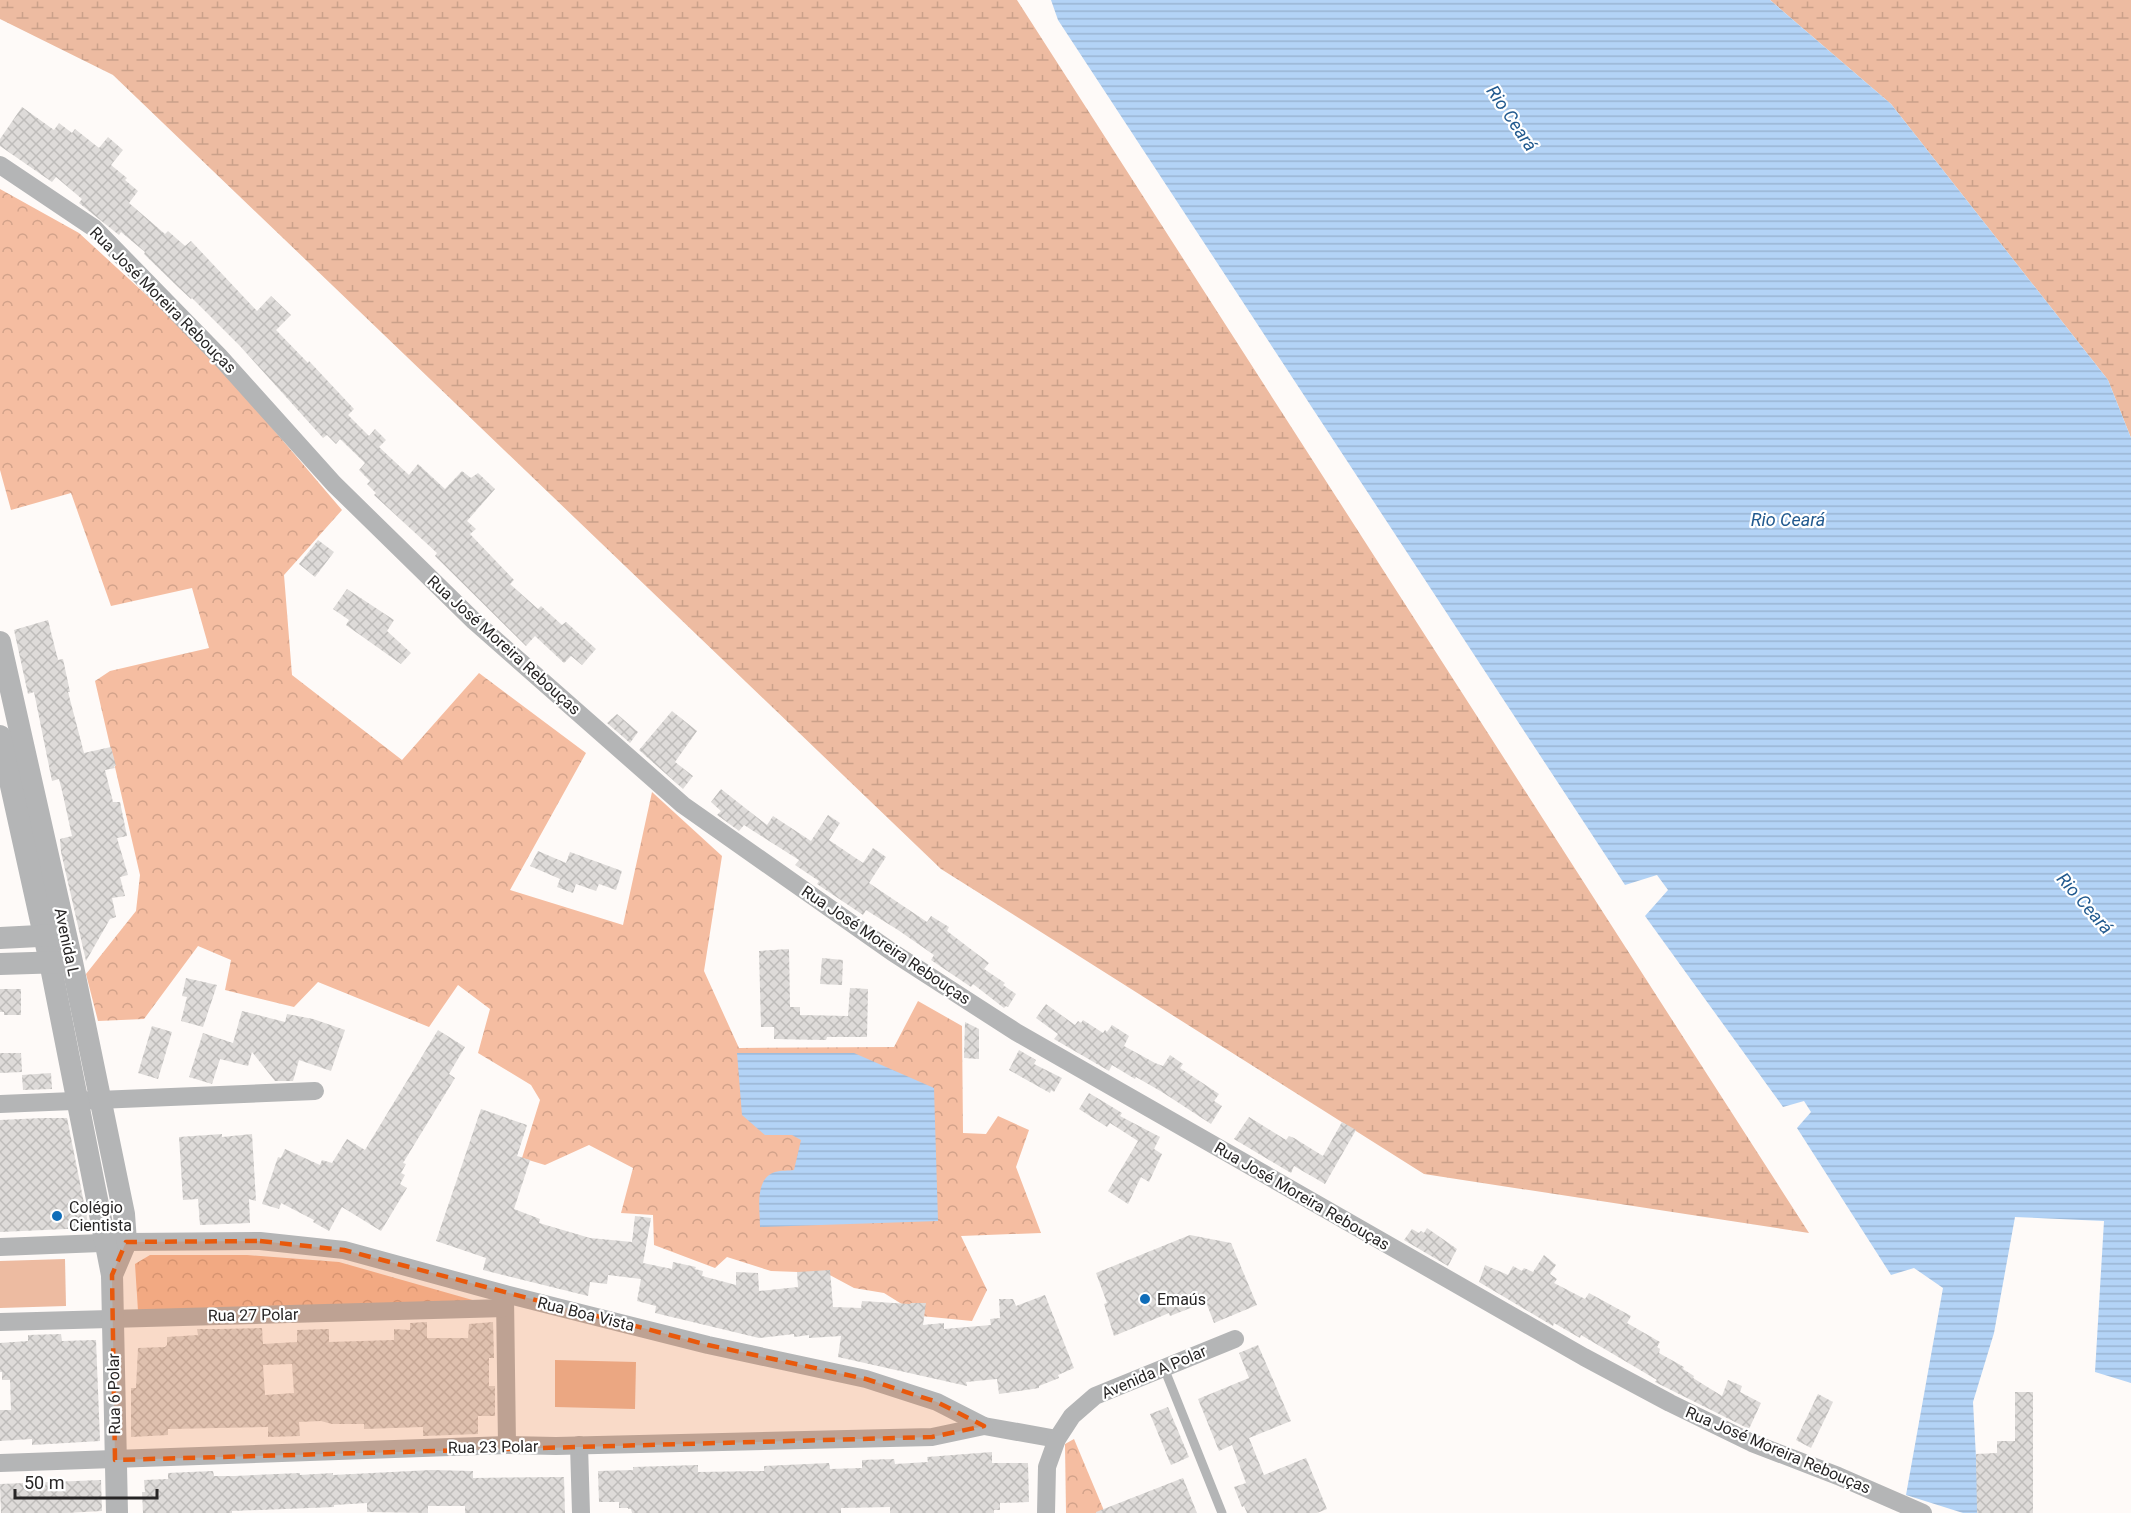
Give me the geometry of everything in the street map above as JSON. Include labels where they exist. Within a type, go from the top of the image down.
[{"type":"street","name":"Rua José Moreira Rebouças","points":[[0,165],[94,228],[219,356],[334,484],[474,621],[683,805],[892,951],[1016,1032],[1584,1357],[1752,1443],[1838,1476],[1923,1513]]},
{"type":"street","name":"Avenida L","points":[[1,653],[16,797]]},
{"type":"street","name":"Avenida L","points":[[0,736],[61,962],[116,1243]]},
{"type":"street","points":[[0,938],[55,936]]},
{"type":"street","points":[[0,964],[61,962]]},
{"type":"street","points":[[0,1104],[315,1091]]},
{"type":"street","name":"Rua Boa Vista","points":[[0,1248],[116,1243],[260,1241],[344,1250],[505,1301],[866,1379],[937,1402],[984,1425],[1057,1439]]},
{"type":"street","name":"Rua 6 Polar","points":[[116,1243],[112,1275],[112,1318],[117,1513]]},
{"type":"street","points":[[505,1301],[507,1445]]},
{"type":"street","name":"Rua 27 Polar","points":[[0,1322],[505,1301]]},
{"type":"street","name":"Avenida A Polar","points":[[1046,1513],[1047,1467],[1057,1439],[1072,1416],[1095,1396],[1235,1339]]},
{"type":"street","name":"Rua 23 Polar","points":[[0,1463],[507,1445],[932,1437],[984,1425]]},
{"type":"street","points":[[579,1445],[581,1513]]},
{"type":"lane","points":[[1164,1368],[1222,1513]]},
{"type":"highlighted area","points":[[260,1241],[344,1250],[708,1345],[866,1379],[937,1402],[984,1426],[932,1437],[115,1460],[112,1275],[126,1242]]},
{"type":"green space","points":[[0,0],[1017,0],[1809,1233],[1424,1174],[941,869],[113,75],[0,19]]},
{"type":"green space","points":[[1770,0],[2131,0],[2131,438],[2108,380],[1891,104]]},
{"type":"green space","points":[[0,189],[79,233],[204,348],[342,510],[284,575],[292,675],[402,760],[479,673],[586,753],[510,890],[623,925],[652,792],[722,856],[704,971],[739,1048],[894,1047],[918,1001],[962,1026],[963,1133],[986,1134],[998,1116],[1029,1130],[1016,1167],[1041,1233],[961,1236],[987,1290],[972,1321],[921,1316],[884,1293],[854,1288],[826,1273],[771,1271],[727,1257],[715,1268],[654,1245],[653,1215],[621,1213],[633,1168],[589,1145],[545,1165],[522,1158],[540,1100],[531,1085],[478,1053],[490,1009],[458,985],[429,1027],[318,982],[294,1007],[225,990],[231,960],[198,946],[144,1019],[98,1021],[86,974],[136,911],[140,875],[95,681],[110,671],[209,648],[192,588],[111,606],[71,493],[11,510],[0,470]]},
{"type":"green space","points":[[150,1255],[247,1255],[339,1262],[476,1301],[138,1311],[135,1264]]},
{"type":"green space","points":[[65,1259],[66,1306],[0,1308],[0,1261]]},
{"type":"green space","points":[[555,1360],[636,1362],[635,1409],[555,1407]]},
{"type":"green space","points":[[1074,1439],[1105,1513],[1066,1513],[1065,1444]]},
{"type":"water","name":"Rio Ceará","points":[[1051,0],[1770,0],[1891,104],[2108,380],[2131,438],[2131,1383],[2095,1372],[2104,1221],[2015,1217],[1994,1333],[1973,1402],[1979,1513],[1963,1513],[1906,1495],[1943,1288],[1914,1268],[1891,1275],[1797,1128],[1811,1112],[1804,1101],[1783,1107],[1645,916],[1668,890],[1657,875],[1625,885],[1058,20]]},
{"type":"water","points":[[737,1053],[854,1053],[934,1088],[938,1221],[760,1227],[759,1204],[764,1181],[775,1172],[794,1170],[801,1140],[792,1135],[765,1135],[742,1115]]},
{"type":"building","points":[[22,107],[54,130],[59,123],[72,133],[75,129],[99,148],[108,137],[123,150],[111,165],[138,191],[129,203],[165,234],[168,231],[185,246],[191,241],[257,311],[271,296],[291,315],[276,330],[354,409],[348,415],[369,436],[375,429],[386,440],[379,447],[409,475],[418,464],[445,489],[462,471],[471,478],[478,473],[495,489],[467,521],[476,529],[470,534],[514,580],[510,584],[538,609],[541,606],[562,625],[566,622],[596,649],[582,665],[571,656],[564,663],[535,636],[526,646],[435,556],[437,553],[374,495],[376,493],[367,484],[370,481],[359,470],[365,463],[340,439],[336,444],[327,435],[323,438],[240,346],[144,254],[145,252],[121,232],[119,235],[79,203],[82,199],[56,177],[52,182],[0,146],[0,139]]},
{"type":"building","points":[[318,540],[334,552],[315,577],[299,564]]},
{"type":"building","points":[[347,589],[394,620],[387,631],[411,653],[401,664],[346,625],[349,620],[333,609]]},
{"type":"building","points":[[48,620],[58,660],[63,659],[70,692],[68,692],[84,753],[111,747],[116,766],[105,770],[113,802],[120,802],[127,836],[117,838],[128,875],[120,877],[125,896],[112,898],[116,917],[110,919],[86,961],[61,852],[60,839],[72,836],[59,779],[52,781],[34,692],[28,694],[14,630]]},
{"type":"building","points":[[672,711],[697,731],[675,762],[693,776],[683,789],[639,750]]},
{"type":"building","points":[[617,714],[638,732],[630,743],[607,723]]},
{"type":"building","points":[[721,789],[767,825],[773,816],[811,841],[828,815],[840,823],[829,840],[863,863],[873,848],[886,857],[869,883],[927,922],[931,916],[949,927],[947,931],[989,963],[984,969],[1005,983],[1003,985],[1016,994],[1008,1007],[1004,1008],[973,984],[971,987],[931,960],[934,955],[898,930],[866,910],[863,915],[817,884],[819,881],[795,865],[799,860],[744,825],[739,831],[717,815],[721,811],[711,802]]},
{"type":"building","points":[[538,851],[566,863],[570,852],[622,871],[616,890],[599,884],[596,891],[576,884],[573,893],[557,887],[560,879],[530,866]]},
{"type":"building","points":[[789,949],[790,1007],[800,1007],[800,1015],[848,1016],[850,988],[868,989],[867,1037],[827,1037],[826,1040],[774,1039],[774,1027],[761,1027],[759,951]]},
{"type":"building","points":[[822,958],[843,960],[842,985],[820,984]]},
{"type":"building","points":[[186,978],[217,985],[203,1027],[181,1021],[187,997],[182,996]]},
{"type":"building","points":[[0,989],[21,989],[21,1015],[4,1015],[4,1012],[0,1012]]},
{"type":"building","points":[[1046,1004],[1075,1025],[1078,1021],[1081,1023],[1083,1020],[1103,1033],[1105,1030],[1107,1032],[1112,1025],[1129,1036],[1124,1046],[1155,1063],[1163,1066],[1170,1055],[1183,1064],[1180,1068],[1219,1094],[1214,1101],[1222,1106],[1211,1124],[1136,1077],[1135,1079],[1112,1065],[1109,1071],[1054,1039],[1058,1034],[1036,1018]]},
{"type":"building","points":[[242,1011],[285,1022],[287,1014],[313,1019],[345,1030],[331,1071],[299,1060],[293,1081],[275,1081],[252,1052],[248,1066],[220,1059],[212,1084],[189,1077],[203,1033],[233,1043]]},
{"type":"building","points":[[965,1022],[979,1029],[979,1059],[964,1058]]},
{"type":"building","points":[[152,1026],[172,1032],[158,1079],[138,1073]]},
{"type":"building","points":[[438,1030],[465,1047],[449,1074],[455,1078],[403,1163],[406,1164],[401,1173],[405,1175],[400,1184],[407,1188],[381,1231],[342,1207],[329,1231],[313,1222],[314,1220],[281,1203],[279,1209],[262,1204],[278,1157],[281,1158],[285,1149],[320,1165],[322,1160],[332,1163],[347,1139],[365,1150]]},
{"type":"building","points":[[1019,1050],[1036,1060],[1034,1064],[1062,1078],[1054,1092],[1051,1090],[1050,1093],[1009,1070]]},
{"type":"building","points":[[0,1053],[21,1053],[22,1072],[0,1073]]},
{"type":"building","points":[[51,1073],[52,1089],[23,1090],[22,1075]]},
{"type":"building","points":[[1089,1093],[1122,1113],[1120,1116],[1160,1137],[1154,1149],[1162,1154],[1149,1182],[1141,1177],[1128,1204],[1108,1191],[1138,1141],[1110,1123],[1107,1127],[1079,1109]]},
{"type":"building","points":[[481,1109],[527,1125],[517,1156],[530,1160],[514,1209],[540,1219],[539,1223],[590,1238],[632,1242],[635,1216],[651,1218],[643,1263],[672,1269],[673,1262],[696,1267],[695,1269],[703,1271],[702,1276],[736,1285],[736,1272],[758,1273],[759,1291],[798,1287],[797,1272],[830,1270],[833,1307],[861,1308],[862,1301],[926,1303],[923,1325],[944,1323],[944,1329],[991,1325],[990,1319],[1000,1318],[999,1299],[1013,1299],[1016,1306],[1045,1295],[1074,1368],[1058,1375],[1059,1378],[1039,1388],[999,1394],[997,1379],[966,1382],[967,1386],[838,1357],[841,1336],[809,1338],[809,1335],[794,1337],[794,1334],[759,1338],[655,1313],[656,1306],[637,1301],[641,1279],[608,1275],[607,1284],[590,1282],[588,1296],[483,1270],[486,1258],[436,1241]]},
{"type":"building","points":[[1249,1117],[1286,1140],[1289,1136],[1294,1138],[1323,1156],[1342,1122],[1356,1130],[1325,1184],[1294,1166],[1291,1173],[1234,1139]]},
{"type":"building","points":[[67,1118],[89,1228],[0,1232],[0,1120]]},
{"type":"building","points":[[222,1134],[222,1137],[252,1134],[256,1201],[249,1199],[250,1223],[200,1225],[198,1199],[183,1200],[179,1137]]},
{"type":"building","points":[[1427,1228],[1457,1249],[1448,1266],[1404,1240],[1412,1229],[1424,1233]]},
{"type":"building","points":[[1190,1235],[1231,1243],[1257,1305],[1214,1323],[1206,1302],[1170,1316],[1169,1313],[1114,1336],[1104,1304],[1107,1303],[1096,1273]]},
{"type":"building","points":[[1544,1255],[1556,1265],[1550,1274],[1557,1279],[1554,1283],[1585,1299],[1589,1293],[1631,1316],[1627,1323],[1660,1342],[1657,1347],[1660,1349],[1659,1353],[1684,1367],[1683,1369],[1694,1376],[1693,1378],[1722,1396],[1728,1380],[1742,1386],[1740,1392],[1761,1403],[1749,1429],[1655,1382],[1657,1380],[1581,1335],[1580,1338],[1554,1323],[1553,1326],[1479,1282],[1485,1265],[1508,1275],[1513,1266],[1522,1271],[1524,1268],[1533,1272]]},
{"type":"building","points":[[427,1322],[427,1338],[468,1338],[469,1324],[493,1322],[494,1358],[489,1358],[489,1386],[495,1386],[495,1416],[478,1416],[478,1434],[423,1436],[423,1427],[364,1429],[364,1424],[332,1424],[321,1421],[299,1422],[300,1436],[268,1437],[268,1427],[168,1429],[168,1435],[131,1437],[131,1388],[136,1388],[138,1348],[165,1347],[167,1337],[198,1335],[197,1329],[262,1328],[263,1344],[297,1342],[297,1330],[329,1329],[329,1342],[394,1340],[394,1329],[410,1330],[410,1323]],"holes":[[[292,1364],[294,1393],[265,1395],[263,1365]]]},
{"type":"building","points":[[61,1334],[62,1341],[96,1340],[100,1441],[32,1445],[32,1439],[0,1441],[0,1410],[11,1410],[10,1380],[2,1380],[2,1372],[0,1372],[0,1343],[28,1341],[28,1335]]},
{"type":"building","points":[[1258,1345],[1291,1421],[1249,1438],[1264,1475],[1306,1458],[1327,1509],[1317,1513],[1247,1513],[1234,1487],[1246,1483],[1232,1445],[1219,1451],[1198,1399],[1249,1378],[1239,1353]]},
{"type":"building","points":[[2015,1392],[2033,1392],[2033,1513],[1977,1513],[1976,1454],[1997,1453],[1997,1441],[2015,1441]]},
{"type":"building","points":[[1818,1394],[1833,1402],[1811,1448],[1796,1440]]},
{"type":"building","points":[[1168,1407],[1189,1457],[1171,1465],[1150,1414]]},
{"type":"building","points":[[992,1452],[992,1463],[1028,1463],[1029,1502],[1000,1503],[1000,1510],[994,1510],[994,1513],[890,1513],[890,1507],[841,1508],[841,1513],[632,1513],[631,1509],[619,1508],[619,1502],[599,1502],[598,1471],[633,1470],[633,1467],[698,1465],[698,1472],[764,1471],[764,1466],[829,1463],[830,1469],[862,1468],[862,1460],[894,1459],[895,1464],[928,1462],[927,1457]]},
{"type":"building","points":[[431,1470],[473,1471],[473,1478],[564,1477],[565,1513],[465,1513],[465,1506],[428,1506],[428,1513],[367,1512],[367,1503],[334,1505],[334,1507],[232,1511],[232,1513],[143,1513],[144,1480],[168,1479],[168,1473],[213,1471],[214,1476],[300,1473],[300,1475],[333,1473],[333,1475]]},
{"type":"building","points":[[1183,1478],[1197,1513],[1096,1513],[1096,1512]]},
{"type":"building","points":[[101,1480],[102,1511],[1,1513],[0,1484]]},
{"type":"place","name":"Colégio Cientista","points":[[57,1216]]},
{"type":"place","name":"Emaús","points":[[1145,1299]]}]
